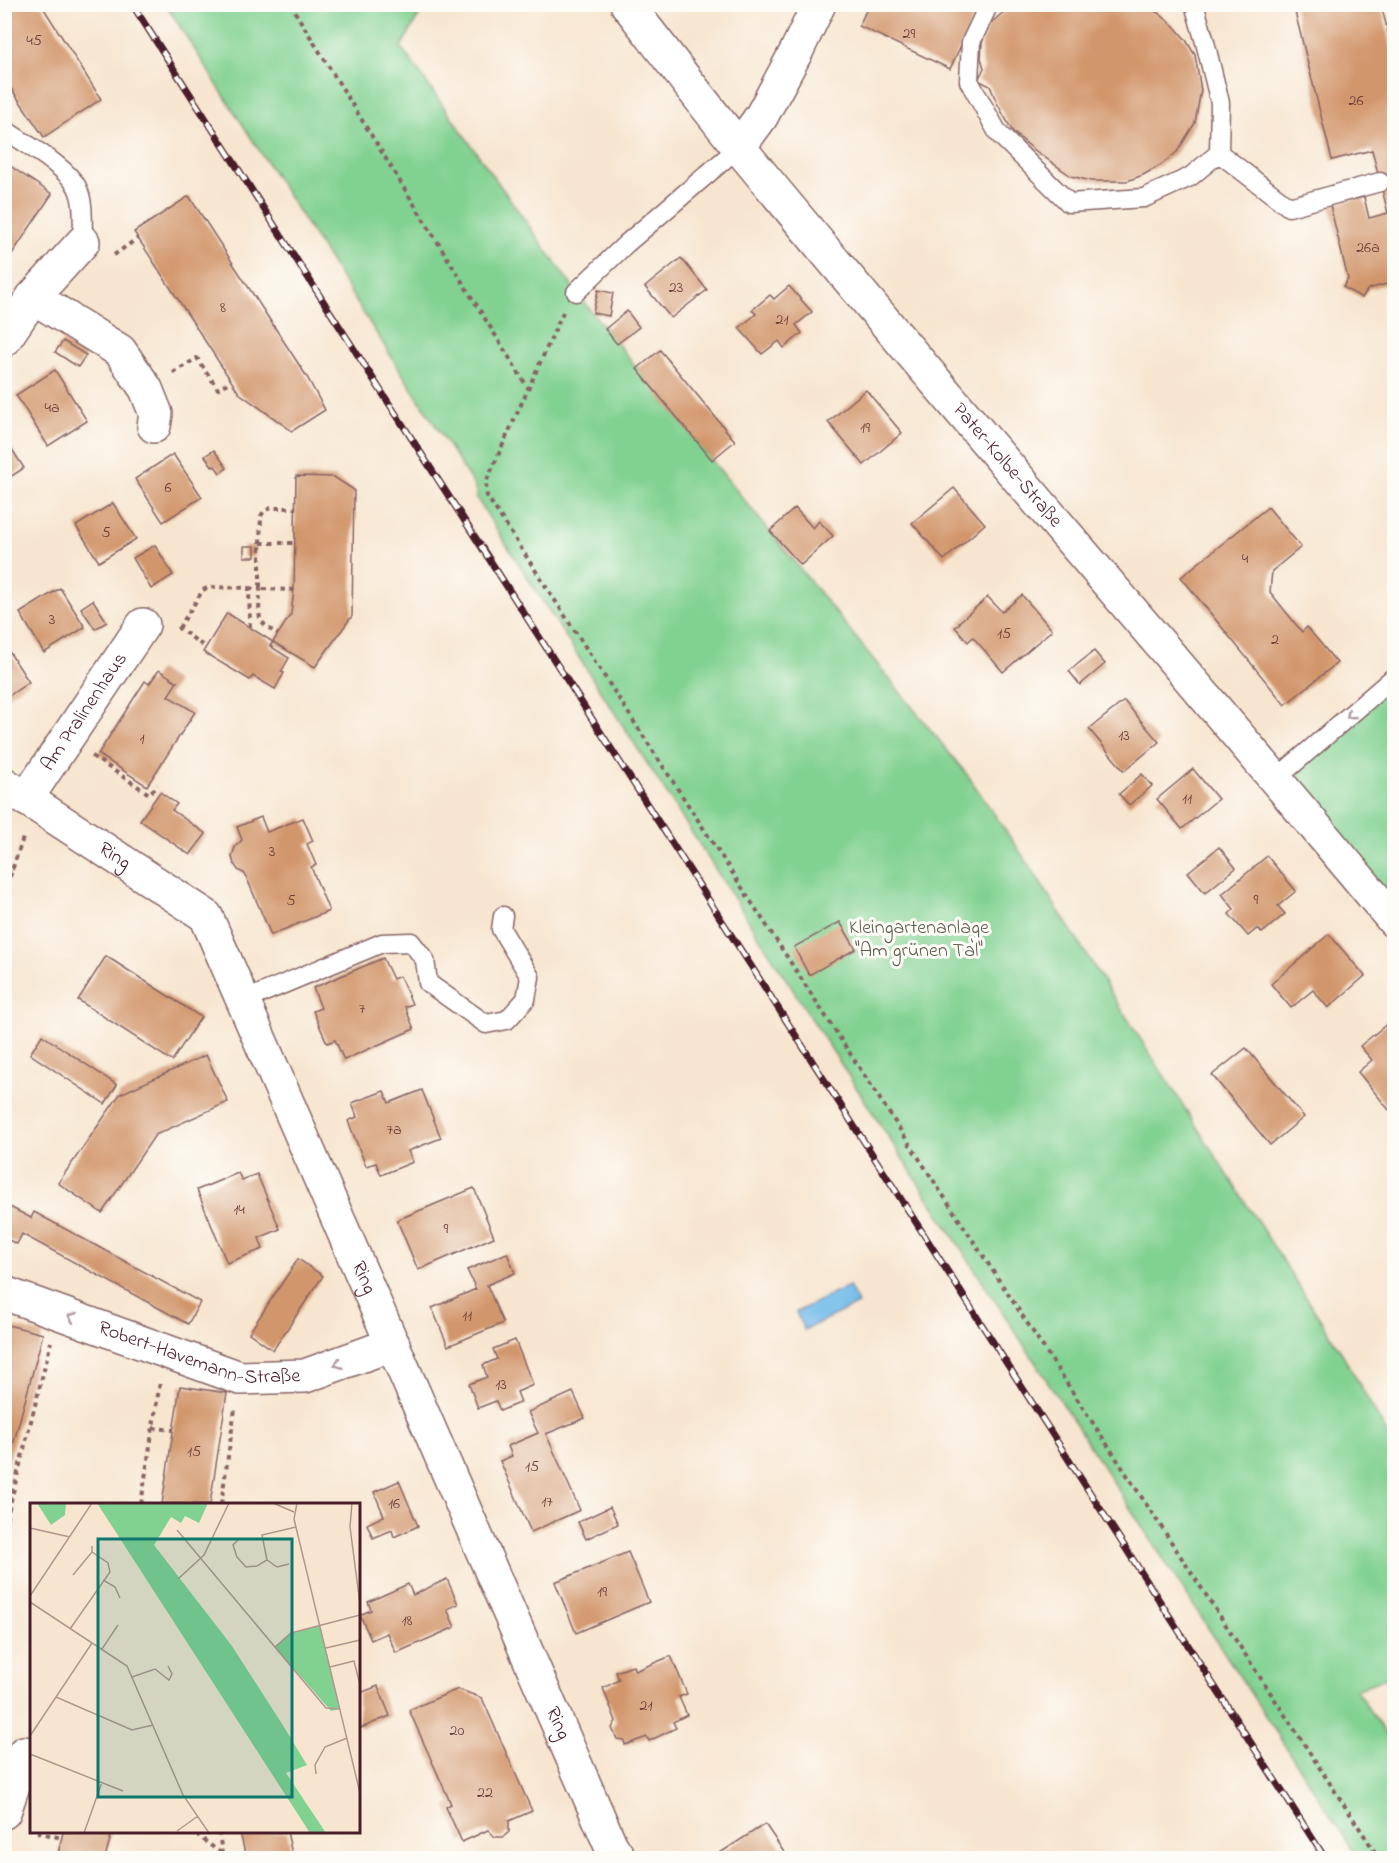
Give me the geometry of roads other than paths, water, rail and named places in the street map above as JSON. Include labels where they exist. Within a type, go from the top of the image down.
[{"type":"street","name":"Pater-Kolbe-Straße","points":[[627,4],[740,147],[1395,921]]},
{"type":"street","points":[[740,147],[761,117],[819,4]]},
{"type":"street","points":[[4,340],[33,297],[83,242]]},
{"type":"street","points":[[33,297],[120,351],[147,389],[156,414],[154,426]]},
{"type":"street","name":"Am Pralinenhaus","points":[[19,803],[143,625]]},
{"type":"street","name":"Ring","points":[[19,803],[206,916],[611,1846],[620,1858]]},
{"type":"street","name":"Robert-Havemann-Straße","points":[[4,1293],[240,1378],[305,1376],[393,1344]]},
{"type":"street","points":[[4,1812],[20,1752]]},
{"type":"lane","points":[[989,4],[971,42],[969,81],[998,133],[1069,203],[1144,198],[1190,177],[1219,153],[1220,103],[1194,4]]},
{"type":"lane","points":[[4,129],[68,174],[77,188],[82,207],[83,242]]},
{"type":"lane","points":[[576,292],[626,244],[740,147]]},
{"type":"lane","points":[[1219,153],[1289,207],[1380,182]]},
{"type":"lane","points":[[1276,779],[1395,677]]},
{"type":"lane","points":[[243,1001],[382,943],[411,942],[425,960],[428,983],[486,1024],[507,1020],[526,999],[530,977],[501,929],[503,916]]},
{"type":"water","points":[[849,1286],[858,1304],[804,1330],[796,1312]]},
{"type":"railway","points":[[132,4],[1325,1858]]},
{"type":"park label","name":"Kleingartenanlage \"Am grünen Tal\"","points":[[919,940]]}]
